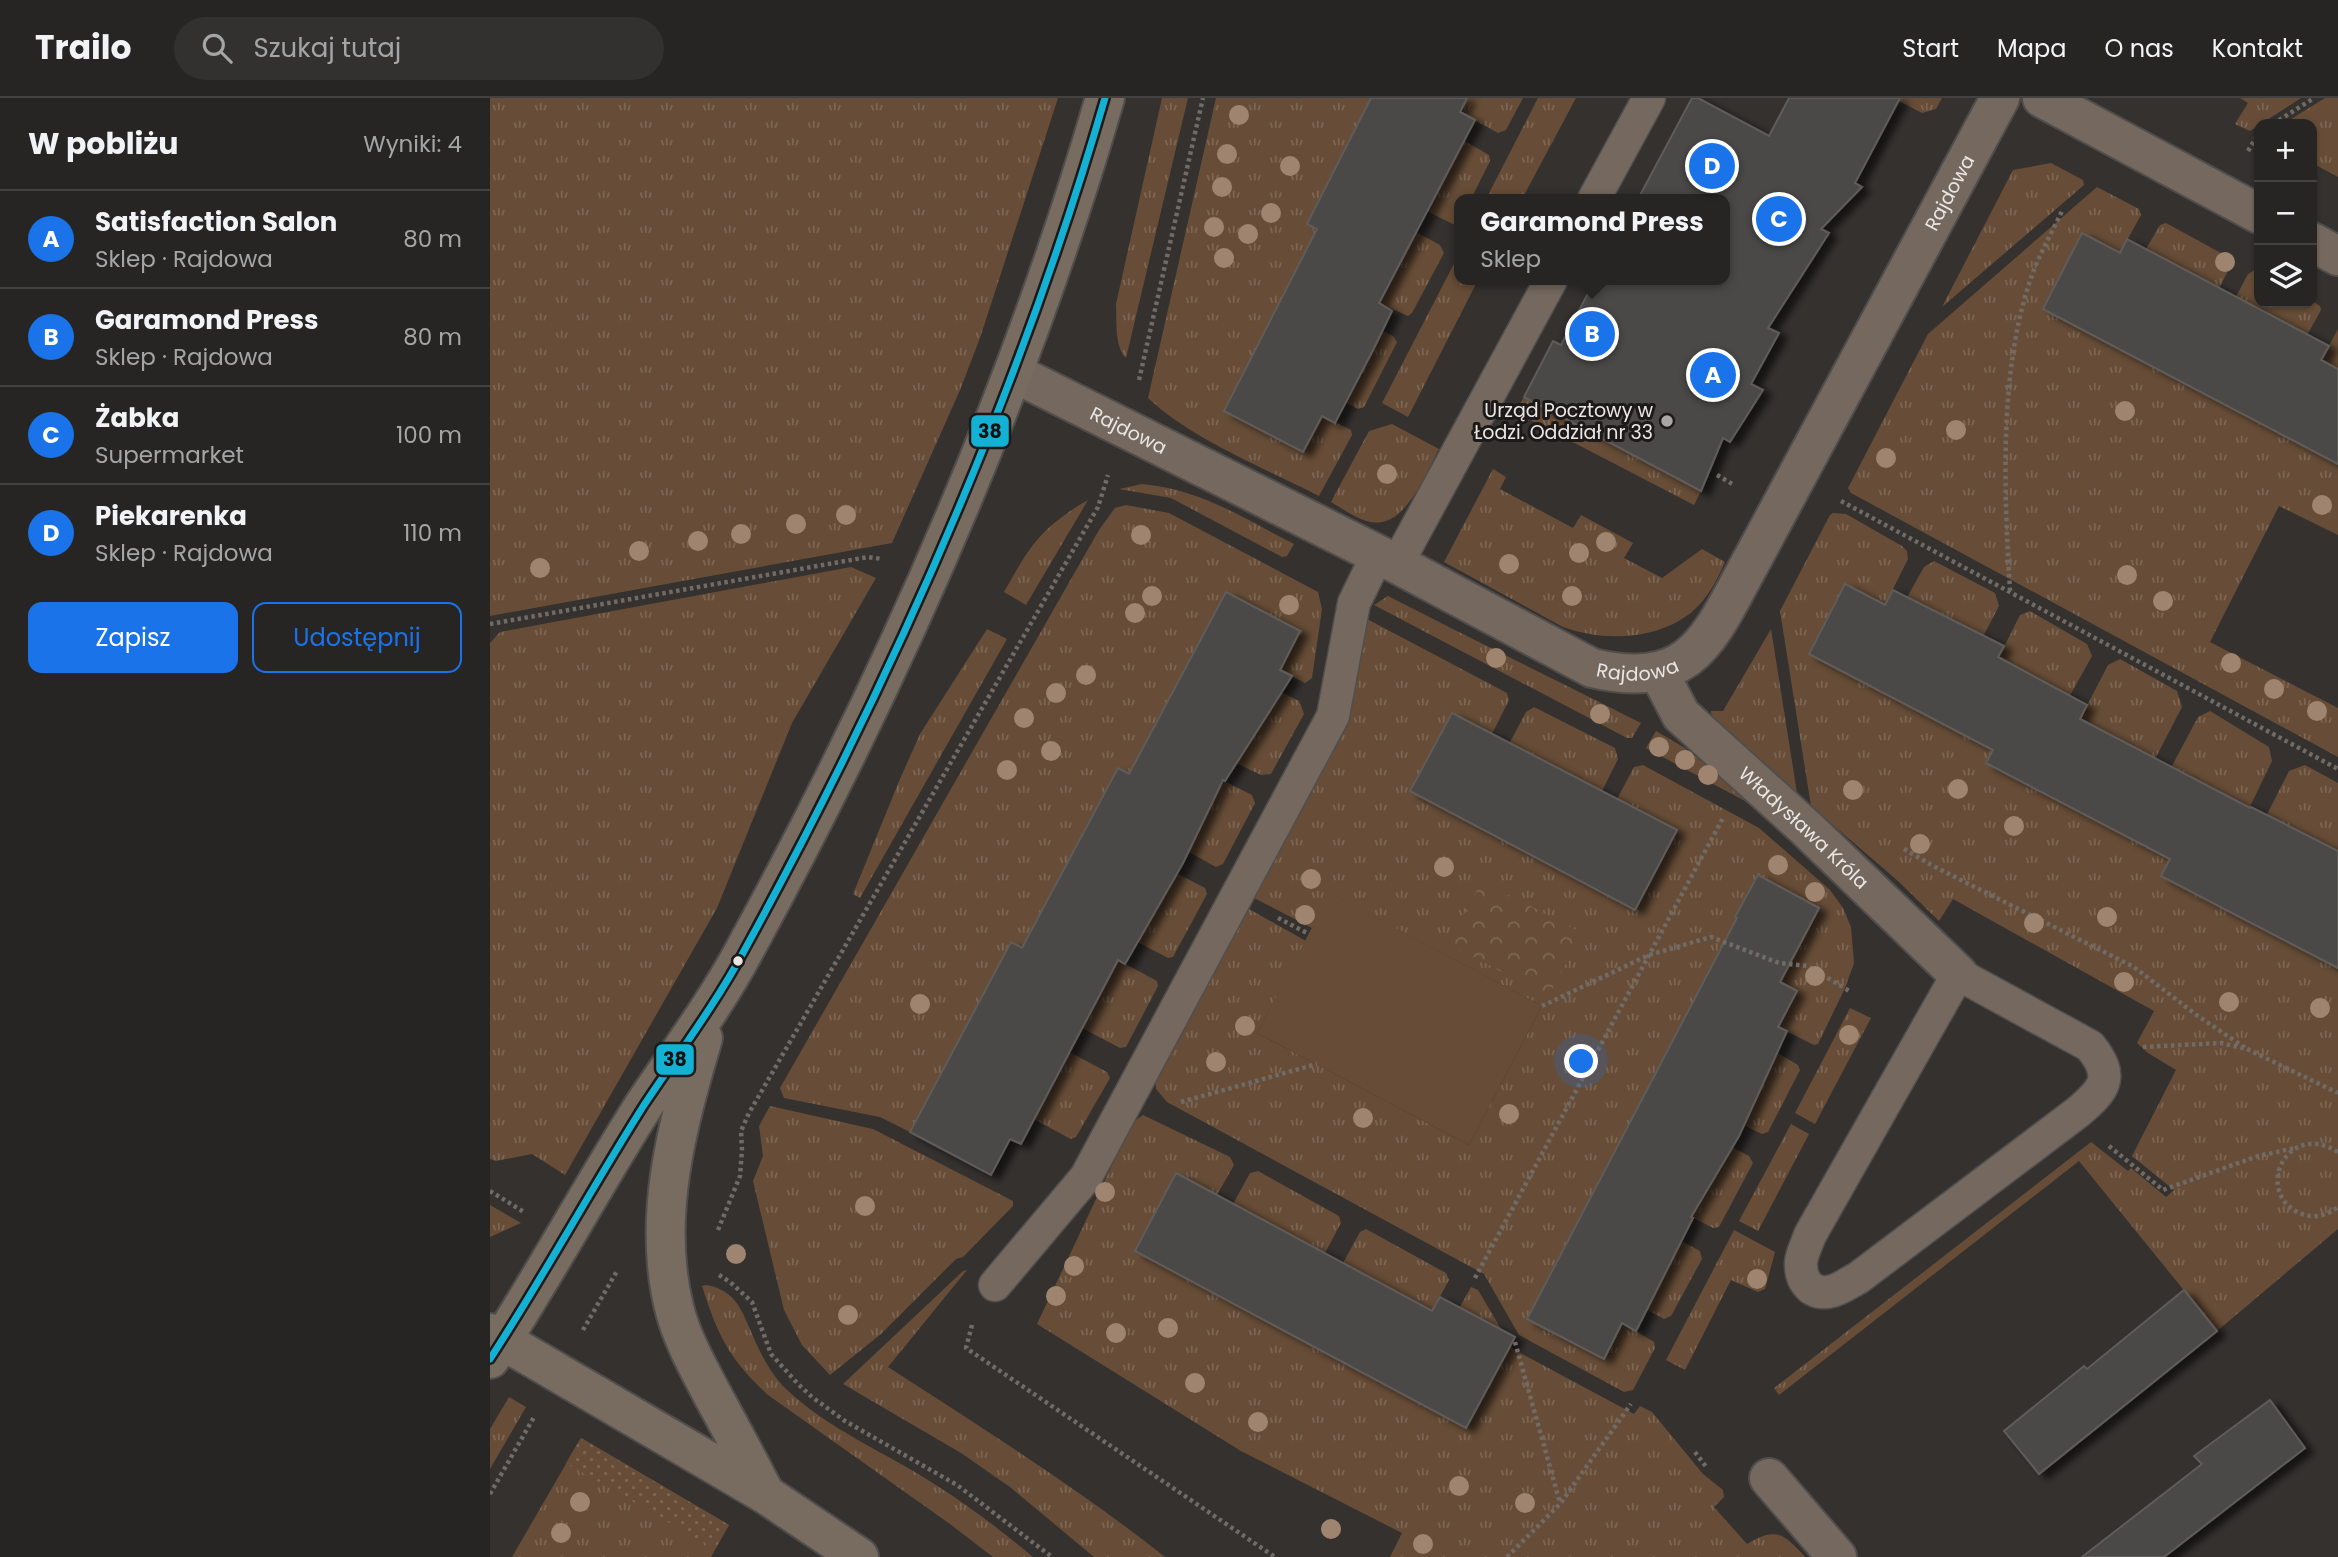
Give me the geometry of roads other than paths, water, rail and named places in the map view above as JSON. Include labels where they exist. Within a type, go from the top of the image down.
[{"type":"street","points":[[859,1557],[765,1494],[494,1344],[645,1104],[714,1003],[743,953],[847,752],[927,581],[1014,373],[1076,197],[1105,98]]},
{"type":"street","name":"Rajdowa","points":[[1014,373],[1387,559],[1592,668],[1613,673],[1659,673],[1686,660],[1713,629],[1754,558],[2000,98]]},
{"type":"street","points":[[2042,98],[2254,211]]},
{"type":"street","points":[[2317,245],[2338,256]]},
{"type":"street","name":"Władysława Króla","points":[[1659,673],[1681,715],[1806,828],[1958,974]]},
{"type":"street","points":[[714,1003],[685,1101],[670,1168],[665,1222],[666,1262],[675,1313],[689,1350],[765,1494]]},
{"type":"street","points":[[1769,1478],[1837,1557]]},
{"type":"lane","points":[[1597,194],[1648,98]]},
{"type":"lane","points":[[995,1285],[1086,1177],[1333,716],[1354,603],[1387,559],[1547,285]]},
{"type":"lane","points":[[1958,974],[2090,1046],[2100,1058],[2106,1072],[2103,1086],[2095,1098],[2078,1112],[1858,1278],[1833,1291],[1819,1292],[1809,1288],[1801,1273],[1801,1259],[1810,1235],[1958,974]]},
{"type":"place","name":"Piekarenka","points":[[1712,166]]},
{"type":"place","name":"Żabka","points":[[1779,219]]},
{"type":"place","name":"Garamond Press","points":[[1592,334]]},
{"type":"place","name":"Satisfaction Salon","points":[[1713,375]]},
{"type":"place","name":"Urząd Pocztowy w Łodzi. Oddział nr 33","points":[[1667,421]]}]
